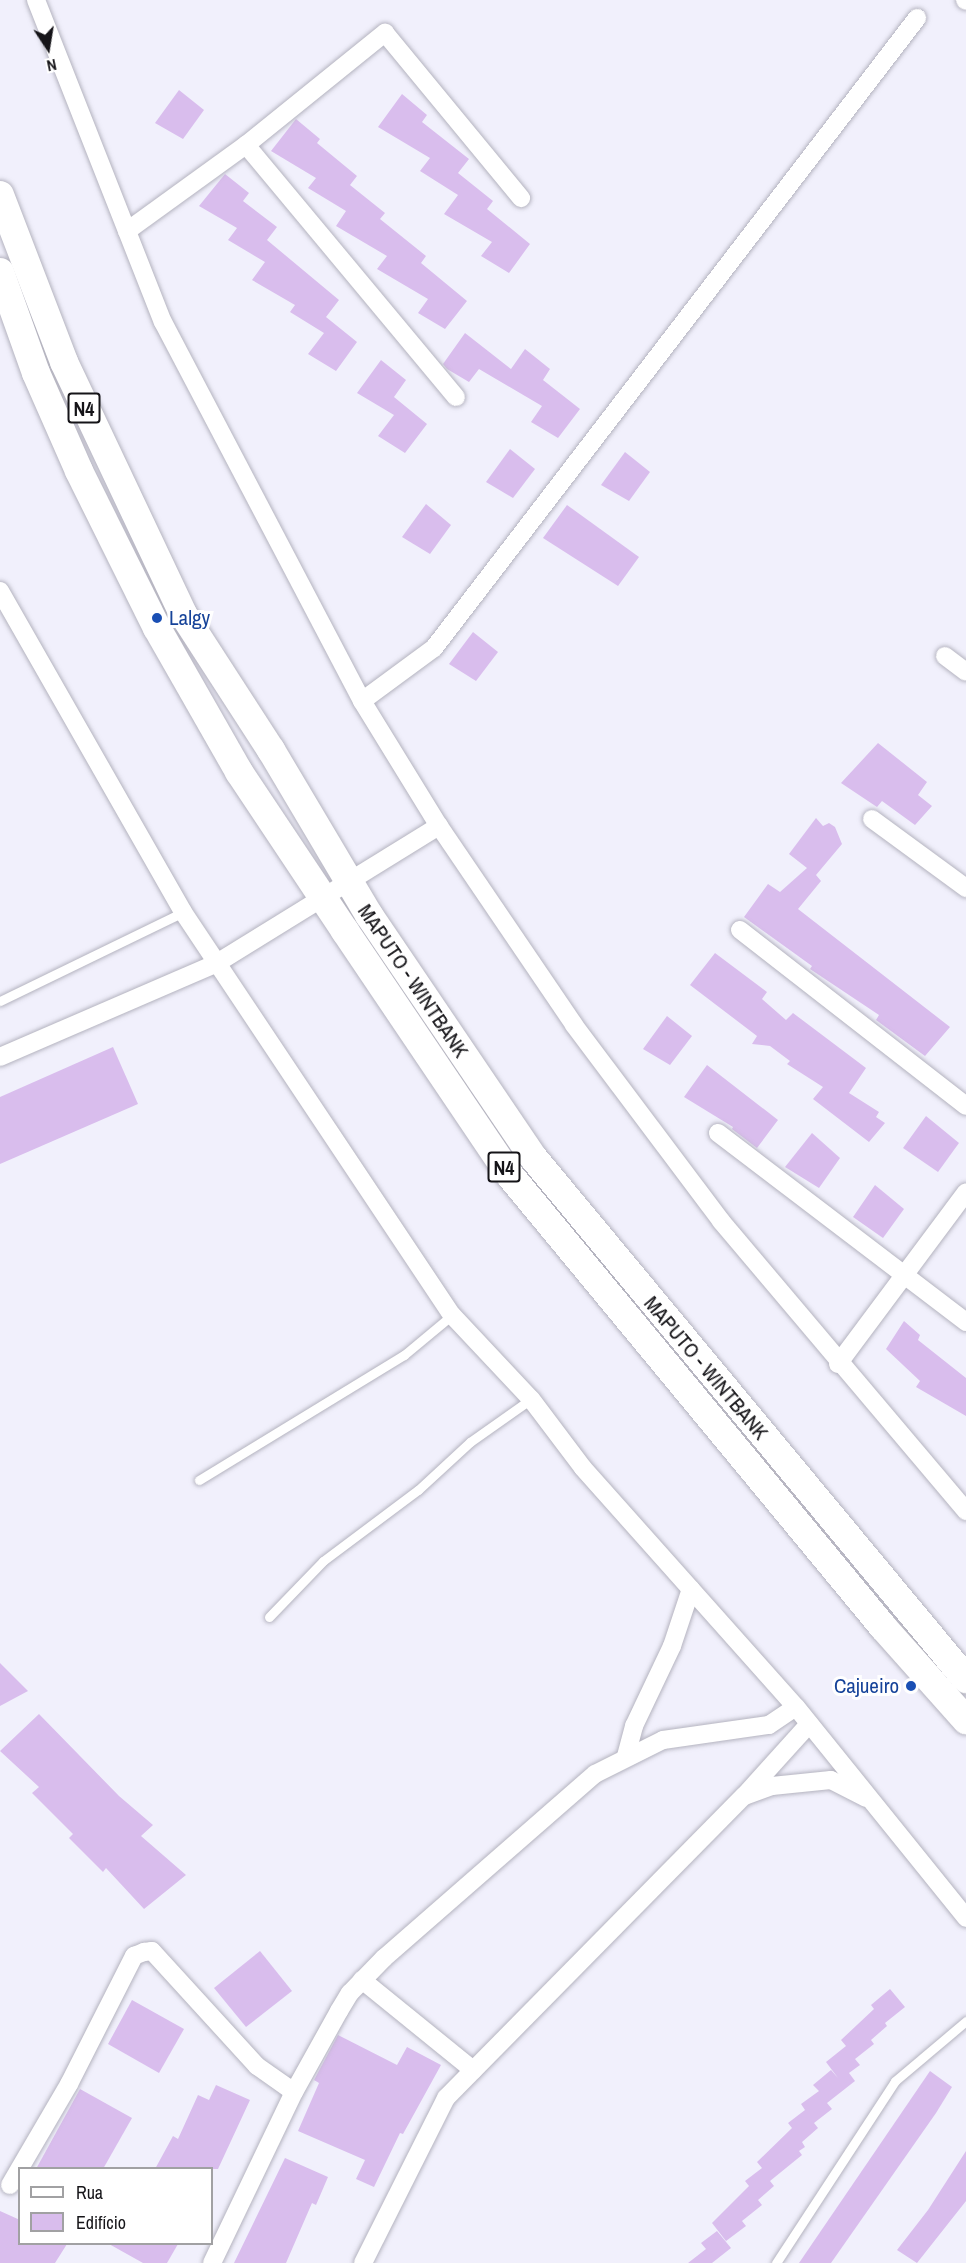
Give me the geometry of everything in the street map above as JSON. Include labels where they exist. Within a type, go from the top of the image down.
[{"type":"highway","name":"MAPUTO - WINTBANK","points":[[0,195],[64,362],[153,556],[183,614],[272,750],[348,882],[532,1156],[966,1678]]},
{"type":"highway","name":"MAPUTO - WINTBANK","points":[[0,272],[36,373],[147,608],[239,772],[515,1182],[883,1627],[966,1720]]},
{"type":"street","points":[[36,0],[163,322],[362,701],[439,826],[574,1025],[721,1221],[838,1364],[966,1511]]},
{"type":"street","points":[[362,701],[434,648],[916,18]]},
{"type":"street","points":[[128,231],[246,145],[386,33],[521,198]]},
{"type":"street","points":[[246,145],[456,397]]},
{"type":"street","points":[[0,591],[183,912],[452,1315],[531,1399],[583,1468],[796,1707],[966,1918]]},
{"type":"street","points":[[945,656],[966,672]]},
{"type":"street","points":[[872,819],[966,888]]},
{"type":"street","points":[[0,1058],[217,963],[439,826]]},
{"type":"street","points":[[740,930],[966,1106]]},
{"type":"street","points":[[718,1133],[966,1322]]},
{"type":"street","points":[[838,1364],[966,1192]]},
{"type":"street","points":[[626,1756],[634,1725],[672,1646],[691,1589]]},
{"type":"street","points":[[212,2263],[294,2092],[350,1993],[362,1980],[508,1846],[595,1774],[626,1756],[663,1740],[769,1725],[796,1707]]},
{"type":"street","points":[[363,2263],[446,2098],[744,1796],[809,1724]]},
{"type":"street","points":[[744,1796],[772,1786],[831,1780],[875,1804]]},
{"type":"street","points":[[21,2167],[69,2084],[134,1956],[144,1952],[152,1951],[257,2066],[294,2092]]},
{"type":"street","points":[[362,1980],[473,2070]]},
{"type":"street","points":[[10,2185],[18,2171]]},
{"type":"lane","points":[[0,1001],[183,912]]},
{"type":"lane","points":[[199,1480],[404,1355],[452,1315]]},
{"type":"lane","points":[[269,1617],[323,1561],[418,1490],[470,1442],[531,1399]]},
{"type":"lane","points":[[776,2263],[896,2081],[966,2021]]},
{"type":"building","points":[[179,90],[204,110],[183,139],[155,123]]},
{"type":"building","points":[[402,94],[427,115],[422,122],[469,159],[458,173],[493,201],[487,209],[530,244],[509,273],[481,256],[492,242],[444,214],[458,195],[420,171],[430,158],[378,127]]},
{"type":"building","points":[[296,119],[320,139],[317,143],[357,176],[350,185],[385,213],[380,219],[426,256],[421,263],[467,301],[445,329],[418,313],[428,299],[377,269],[387,256],[336,226],[346,211],[308,188],[316,178],[271,151]]},
{"type":"building","points":[[225,174],[249,193],[243,201],[277,227],[267,240],[339,300],[326,317],[357,342],[336,371],[308,354],[324,333],[290,312],[295,305],[252,280],[265,262],[228,240],[237,228],[199,206]]},
{"type":"building","points":[[465,333],[511,369],[525,349],[550,369],[543,380],[580,409],[558,438],[531,422],[542,406],[479,369],[469,382],[447,369],[443,364]]},
{"type":"building","points":[[381,360],[406,380],[394,397],[427,424],[405,453],[378,436],[394,415],[357,393]]},
{"type":"building","points":[[510,449],[535,469],[513,498],[486,482]]},
{"type":"building","points":[[625,452],[650,472],[629,501],[601,485]]},
{"type":"building","points":[[426,504],[451,525],[430,554],[402,537]]},
{"type":"building","points":[[567,505],[639,557],[618,586],[543,538]]},
{"type":"building","points":[[473,632],[498,652],[476,681],[449,664]]},
{"type":"building","points":[[878,743],[927,782],[918,795],[932,806],[915,825],[882,801],[877,807],[841,783]]},
{"type":"building","points":[[816,818],[823,826],[829,823],[835,827],[842,844],[816,875],[821,881],[798,909],[950,1027],[925,1056],[876,1020],[879,1015],[810,969],[812,966],[744,917],[768,884],[780,892],[807,868],[789,854]]},
{"type":"building","points":[[715,953],[767,992],[762,999],[786,1020],[793,1013],[866,1068],[849,1093],[879,1112],[876,1117],[885,1123],[869,1142],[813,1099],[823,1087],[787,1064],[790,1061],[770,1046],[752,1044],[757,1036],[690,985]]},
{"type":"building","points":[[667,1016],[692,1036],[670,1065],[643,1049]]},
{"type":"building","points":[[113,1047],[138,1104],[0,1164],[0,1097]]},
{"type":"building","points":[[707,1065],[778,1120],[757,1148],[732,1129],[733,1127],[684,1097]]},
{"type":"building","points":[[926,1116],[959,1143],[938,1172],[903,1148]]},
{"type":"building","points":[[812,1133],[840,1158],[819,1188],[785,1167]]},
{"type":"building","points":[[875,1185],[904,1209],[883,1238],[853,1217]]},
{"type":"building","points":[[904,1321],[920,1335],[918,1340],[966,1378],[966,1416],[916,1387],[920,1381],[886,1349]]},
{"type":"building","points":[[0,1663],[28,1691],[0,1706]]},
{"type":"building","points":[[39,1714],[119,1796],[153,1825],[141,1836],[186,1875],[144,1909],[106,1868],[103,1872],[69,1838],[73,1834],[32,1793],[39,1787],[0,1751]]},
{"type":"building","points":[[260,1951],[292,1991],[246,2027],[214,1988]]},
{"type":"building","points":[[890,1989],[905,2007],[885,2023],[887,2026],[871,2040],[874,2044],[855,2059],[860,2065],[849,2073],[855,2081],[827,2103],[832,2109],[814,2123],[818,2128],[802,2142],[805,2147],[799,2151],[802,2155],[770,2181],[774,2186],[758,2200],[762,2205],[742,2221],[746,2226],[726,2241],[712,2223],[749,2186],[745,2181],[762,2168],[757,2162],[792,2128],[788,2123],[805,2110],[801,2104],[819,2091],[813,2085],[831,2070],[838,2078],[826,2062],[846,2046],[841,2040],[874,2009],[871,2005]]},
{"type":"building","points":[[132,2000],[184,2029],[159,2073],[108,2044]]},
{"type":"building","points":[[338,2035],[397,2065],[407,2047],[441,2065],[403,2134],[400,2133],[374,2187],[356,2179],[365,2160],[298,2131],[319,2083],[314,2080]]},
{"type":"building","points":[[930,2071],[952,2087],[936,2113],[831,2263],[799,2263]]},
{"type":"building","points":[[216,2085],[250,2100],[218,2169],[213,2169],[213,2167],[156,2167],[173,2136],[178,2139],[198,2095],[209,2100]]},
{"type":"building","points":[[80,2089],[132,2118],[104,2167],[37,2167]]},
{"type":"building","points":[[966,2151],[966,2201],[917,2263],[897,2250],[928,2210]]},
{"type":"building","points":[[285,2158],[328,2177],[316,2205],[312,2203],[286,2263],[234,2263]]},
{"type":"building","points":[[0,2211],[18,2219],[18,2245],[66,2245],[55,2263],[0,2263]]},
{"type":"building","points":[[717,2231],[731,2248],[712,2263],[688,2263],[706,2249],[701,2243]]},
{"type":"building","points":[[111,2245],[177,2245],[167,2263],[143,2263]]},
{"type":"place","name":"Lalgy","points":[[157,618]]},
{"type":"place","name":"Cajueiro","points":[[911,1686]]}]
